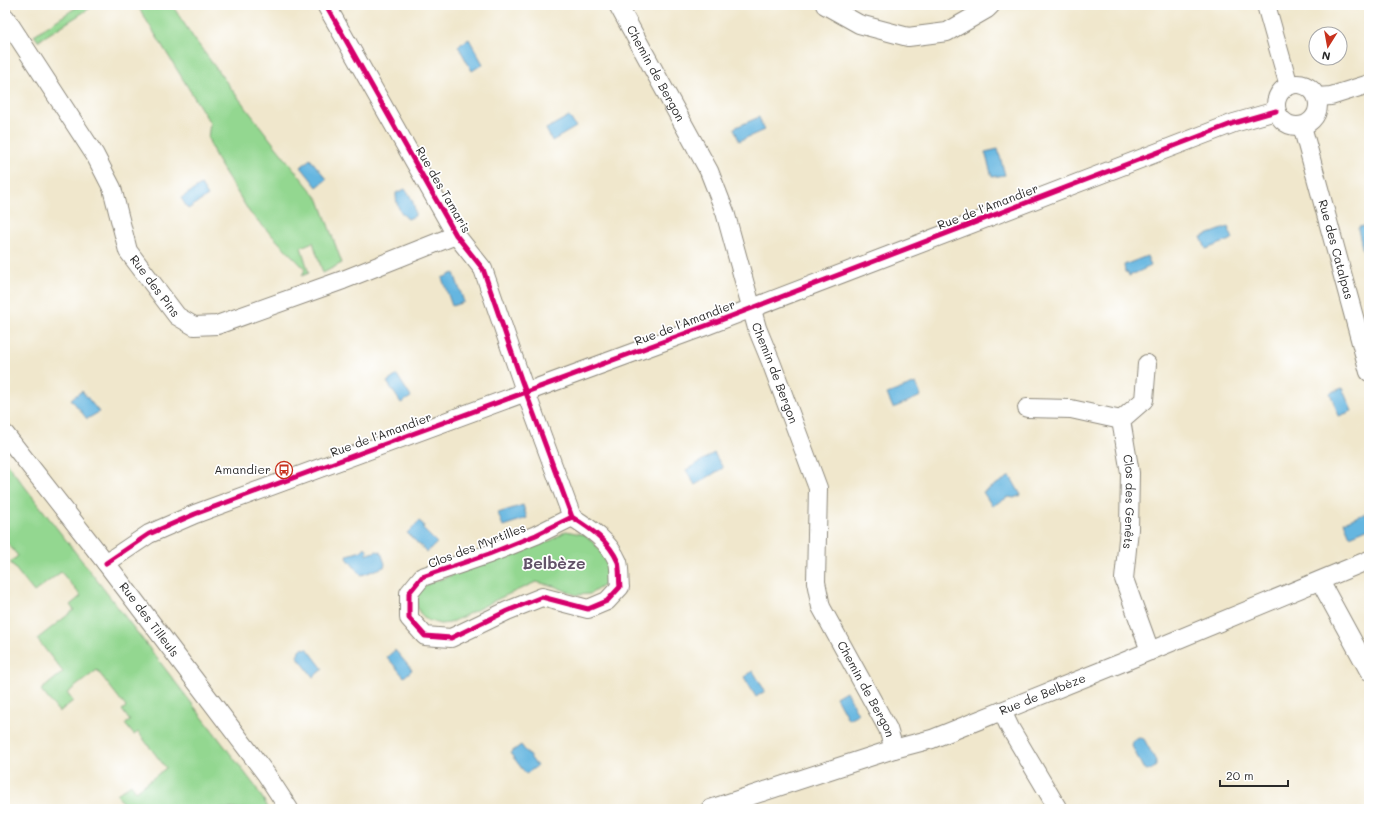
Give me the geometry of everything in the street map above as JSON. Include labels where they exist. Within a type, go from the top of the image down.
[{"type":"street","name":"Rue des Tamaris","points":[[326,5],[456,235],[483,269],[527,393]]},
{"type":"street","name":"Chemin de Bergon","points":[[618,5],[709,171],[725,212],[749,299],[750,309],[818,488],[816,582],[821,607],[888,729],[894,749]]},
{"type":"street","points":[[825,5],[859,24],[908,37],[947,32],[987,9],[991,5]]},
{"type":"street","points":[[1266,5],[1289,86]]},
{"type":"street","name":"Rue des Pins","points":[[5,17],[96,155],[112,188],[128,251],[177,316],[194,326],[217,326],[343,280],[456,235]]},
{"type":"street","points":[[1295,84],[1304,85],[1317,97],[1318,108],[1314,118],[1306,125],[1297,127],[1288,125],[1280,119],[1276,111],[1276,102],[1279,93],[1289,86],[1295,84]]},
{"type":"street","points":[[1317,97],[1331,96],[1369,84]]},
{"type":"street","name":"Rue de l'Amandier","points":[[106,563],[149,534],[195,514],[527,393],[1234,123],[1276,111]]},
{"type":"street","name":"Rue des Catalpas","points":[[1302,126],[1369,372]]},
{"type":"street","points":[[1027,408],[1071,409],[1121,420],[1144,400],[1147,364]]},
{"type":"street","points":[[527,393],[572,517]]},
{"type":"street","name":"Clos des Genêts","points":[[1121,420],[1130,473],[1129,529],[1124,579],[1150,651]]},
{"type":"street","name":"Rue des Tilleuls","points":[[6,437],[106,563],[266,774],[289,809]]},
{"type":"street","name":"Clos des Myrtilles","points":[[572,517],[592,530],[607,544],[618,563],[620,587],[607,601],[588,609],[542,597],[507,611],[451,638],[425,636],[409,618],[409,593],[422,577],[489,554],[536,535],[572,517]]},
{"type":"street","name":"Rue de Belbèze","points":[[710,809],[894,749],[932,739],[1369,560]]},
{"type":"street","points":[[1320,581],[1369,671]]},
{"type":"street","points":[[1002,711],[1010,728],[1058,809]]},
{"type":"green space","points":[[80,5],[95,5],[38,41],[34,35]]},
{"type":"green space","points":[[137,5],[172,5],[193,37],[224,79],[319,200],[342,263],[323,273],[313,242],[301,247],[309,273],[302,276],[305,269],[250,213],[216,158],[208,138],[210,123]]},
{"type":"green space","points":[[5,461],[255,786],[269,809],[123,809],[125,807],[117,794],[131,784],[136,791],[166,768],[138,732],[134,735],[125,724],[130,721],[122,710],[126,707],[97,670],[67,693],[73,701],[59,712],[41,690],[63,672],[37,639],[74,610],[70,605],[81,596],[61,572],[34,592],[10,562],[18,556],[5,540]]},
{"type":"green space","points":[[566,531],[585,535],[603,553],[608,563],[608,573],[604,585],[590,594],[576,595],[554,586],[536,582],[450,623],[440,624],[427,620],[420,613],[417,607],[417,596],[425,585],[552,540]]},
{"type":"water","points":[[469,39],[483,64],[472,71],[458,46]]},
{"type":"water","points":[[569,116],[576,127],[552,141],[546,129]]},
{"type":"water","points":[[759,117],[764,130],[739,141],[734,128]]},
{"type":"water","points":[[998,149],[1005,175],[992,177],[985,152]]},
{"type":"water","points":[[310,159],[327,179],[317,187],[301,167]]},
{"type":"water","points":[[201,185],[208,196],[188,209],[181,198]]},
{"type":"water","points":[[405,189],[413,201],[415,212],[415,216],[408,219],[400,211],[397,205],[396,197],[396,193]]},
{"type":"water","points":[[1369,225],[1369,252],[1366,253],[1363,252],[1358,229],[1359,227]]},
{"type":"water","points":[[1228,227],[1233,239],[1206,249],[1201,237]]},
{"type":"water","points":[[1147,256],[1151,266],[1129,276],[1128,273],[1125,272],[1124,265]]},
{"type":"water","points":[[454,273],[464,302],[452,306],[442,278]]},
{"type":"water","points":[[397,375],[411,397],[401,403],[387,382]]},
{"type":"water","points":[[916,383],[921,396],[893,408],[887,394]]},
{"type":"water","points":[[1342,388],[1352,411],[1339,416],[1330,393]]},
{"type":"water","points":[[82,391],[99,412],[87,419],[71,399]]},
{"type":"water","points":[[714,453],[723,468],[695,485],[686,470]]},
{"type":"water","points":[[1010,476],[1021,495],[1014,498],[1009,497],[992,506],[983,492]]},
{"type":"water","points":[[523,505],[527,518],[503,526],[498,513]]},
{"type":"water","points":[[1369,512],[1369,528],[1350,536],[1344,522]]},
{"type":"water","points":[[419,521],[424,525],[423,529],[437,543],[427,552],[407,533]]},
{"type":"water","points":[[365,547],[368,551],[366,555],[377,551],[381,552],[385,564],[384,567],[362,575],[347,558],[348,555],[361,551]]},
{"type":"water","points":[[307,648],[323,669],[313,677],[297,656],[299,650]]},
{"type":"water","points":[[395,650],[412,670],[404,677],[387,657]]},
{"type":"water","points":[[753,671],[765,691],[756,697],[744,677]]},
{"type":"water","points":[[846,691],[858,714],[848,719],[836,697]]},
{"type":"water","points":[[1139,738],[1144,739],[1156,761],[1156,766],[1151,770],[1146,770],[1143,768],[1132,746],[1133,741]]},
{"type":"water","points":[[521,745],[537,766],[526,774],[510,753]]},
{"type":"cycle path","points":[[326,5],[456,235],[483,269],[522,382],[572,517],[599,536],[610,548],[619,565],[620,587],[607,601],[588,609],[542,597],[507,611],[451,638],[425,636],[409,618],[409,593],[422,577],[489,554],[536,535],[572,517]]},
{"type":"cycle path","points":[[106,563],[149,534],[195,514],[708,325],[1234,123],[1276,111]]},
{"type":"place","name":"Amandier","points":[[284,470]]},
{"type":"district","name":"Belbèze","points":[[554,563]]}]
